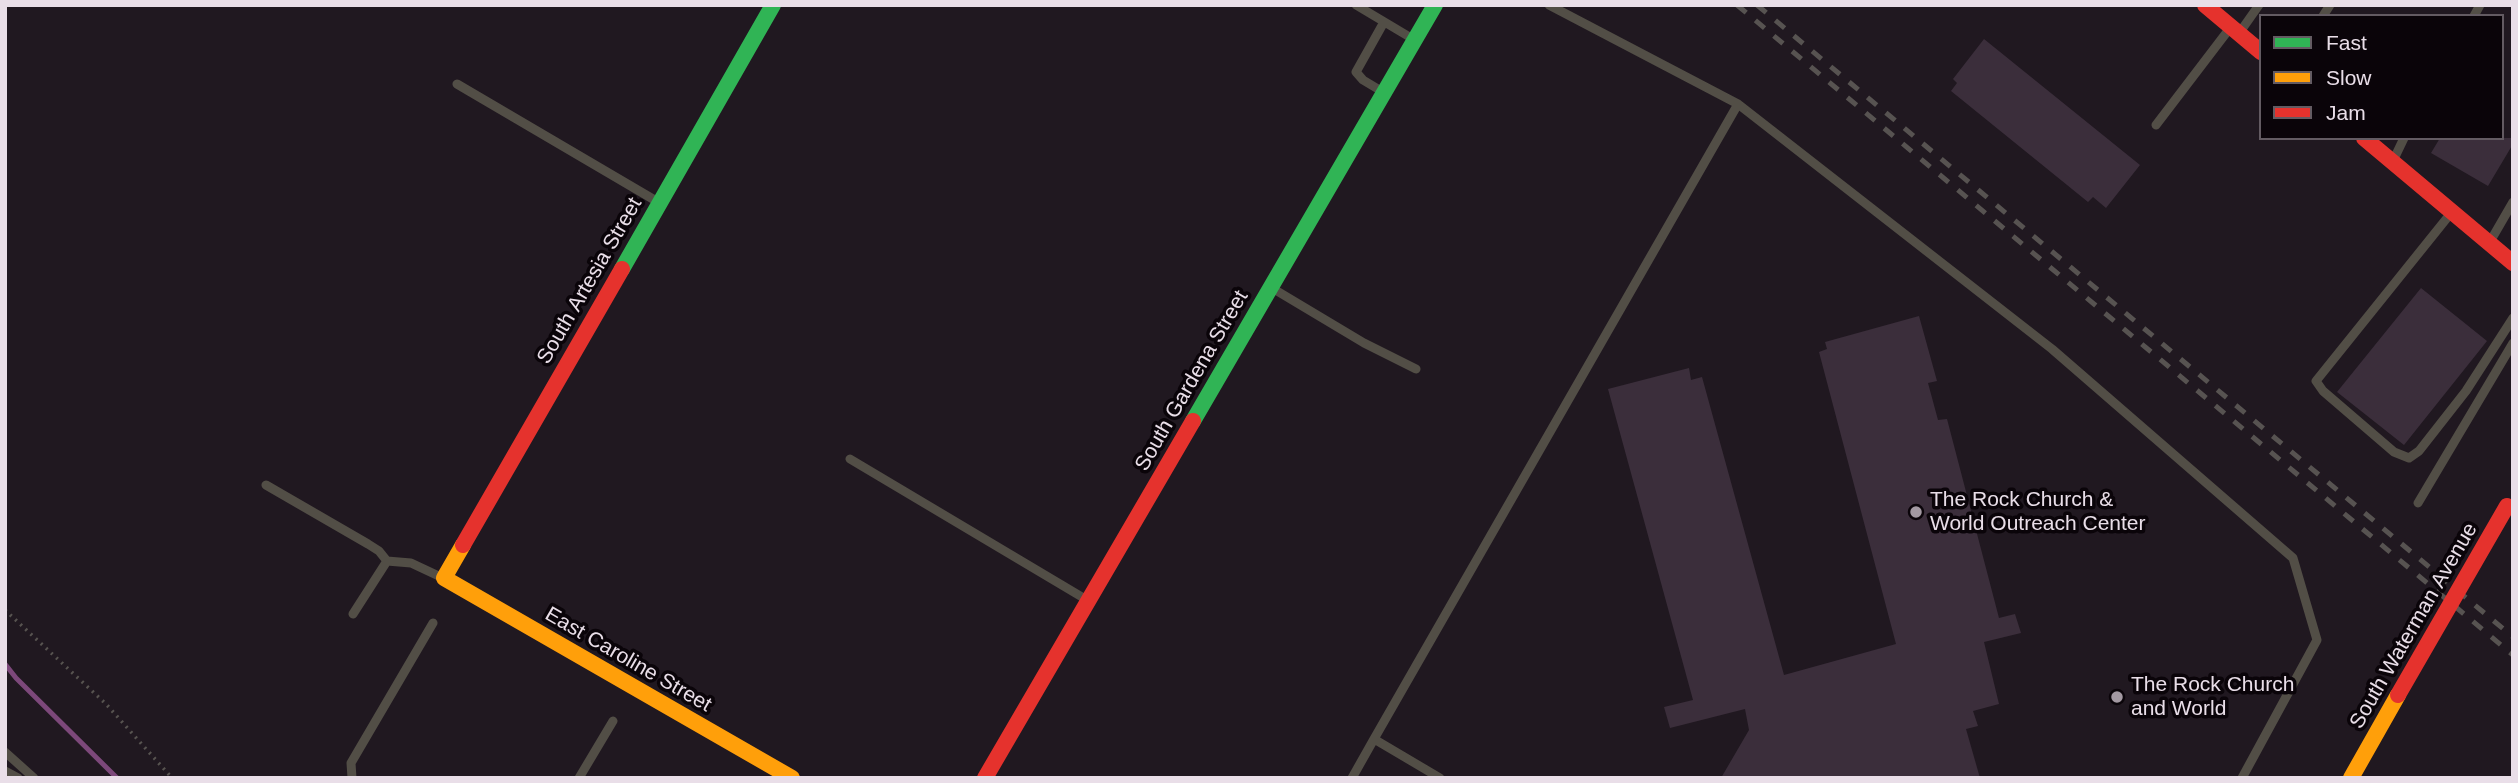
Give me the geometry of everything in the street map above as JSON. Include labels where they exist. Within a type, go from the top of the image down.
[{"type":"street","name":"South Artesia Street","points":[[444,579],[773,5]]},
{"type":"street","name":"South Gardena Street","points":[[985,778],[1435,5]]},
{"type":"street","points":[[2205,5],[2259,50]]},
{"type":"street","points":[[2366,140],[2513,263]]},
{"type":"street","name":"South Waterman Avenue","points":[[2351,778],[2510,500]]},
{"type":"street","name":"East Caroline Street","points":[[444,579],[792,778]]},
{"type":"lane","points":[[1356,5],[1415,40]]},
{"type":"lane","points":[[1549,5],[1738,104],[2052,349],[2294,558],[2317,640],[2242,778]]},
{"type":"lane","points":[[2156,125],[2259,5]]},
{"type":"lane","points":[[1384,22],[1356,72],[1363,80],[1384,92]]},
{"type":"lane","points":[[457,84],[659,203]]},
{"type":"lane","points":[[1352,778],[1738,104]]},
{"type":"lane","points":[[2392,163],[2403,140]]},
{"type":"lane","points":[[2488,244],[2513,202]]},
{"type":"lane","points":[[2452,213],[2316,381],[2323,391],[2394,452],[2409,458],[2419,451],[2466,391],[2513,318]]},
{"type":"lane","points":[[1271,287],[1364,343],[1416,369]]},
{"type":"lane","points":[[2418,503],[2513,343]]},
{"type":"lane","points":[[850,459],[1088,601]]},
{"type":"lane","points":[[266,485],[368,544],[379,551],[387,561],[411,563],[444,579]]},
{"type":"lane","points":[[353,614],[387,561]]},
{"type":"lane","points":[[352,778],[351,763],[433,623]]},
{"type":"lane","points":[[579,778],[613,721]]},
{"type":"lane","points":[[1374,739],[1440,778]]},
{"type":"lane","points":[[5,752],[34,778]]},
{"type":"lane","points":[[5,771],[18,778]]},
{"type":"path","points":[[5,610],[106,704],[172,778]]},
{"type":"building","points":[[1984,39],[2140,165],[2106,208],[2093,197],[2088,202],[1951,91],[1957,83],[1953,79]]},
{"type":"building","points":[[2513,138],[2513,144],[2488,186],[2431,153],[2439,140]]},
{"type":"building","points":[[2421,288],[2487,341],[2404,445],[2337,392]]},
{"type":"building","name":"The Rock Church & World Outreach Center","points":[[1919,316],[1937,381],[1928,383],[1938,420],[1947,419],[1999,618],[2015,614],[2021,633],[1984,642],[1999,704],[1973,711],[1978,726],[1966,729],[1980,778],[1721,778],[1749,730],[1745,709],[1670,728],[1664,707],[1693,700],[1608,389],[1689,368],[1691,380],[1702,377],[1784,675],[1896,644],[1819,352],[1827,349],[1825,342]]},
{"type":"waterway","points":[[5,664],[117,778]]},
{"type":"railway","points":[[1737,5],[2513,655]]},
{"type":"railway","points":[[1757,5],[2513,637]]},
{"type":"traffic: fast","points":[[622,269],[773,5]]},
{"type":"traffic: fast","points":[[1193,421],[1435,5]]},
{"type":"traffic: slow","points":[[463,545],[444,578],[792,778]]},
{"type":"traffic: slow","points":[[2351,778],[2398,695]]},
{"type":"traffic: jam","points":[[2205,5],[2259,50]]},
{"type":"traffic: jam","points":[[2366,140],[2513,263]]},
{"type":"traffic: jam","points":[[463,545],[622,269]]},
{"type":"traffic: jam","points":[[985,778],[1193,421]]},
{"type":"traffic: jam","points":[[2398,695],[2507,506]]},
{"type":"place","name":"The Rock Church & World Outreach Center","points":[[1916,512]]},
{"type":"place","name":"The Rock Church and World","points":[[2117,697]]}]
